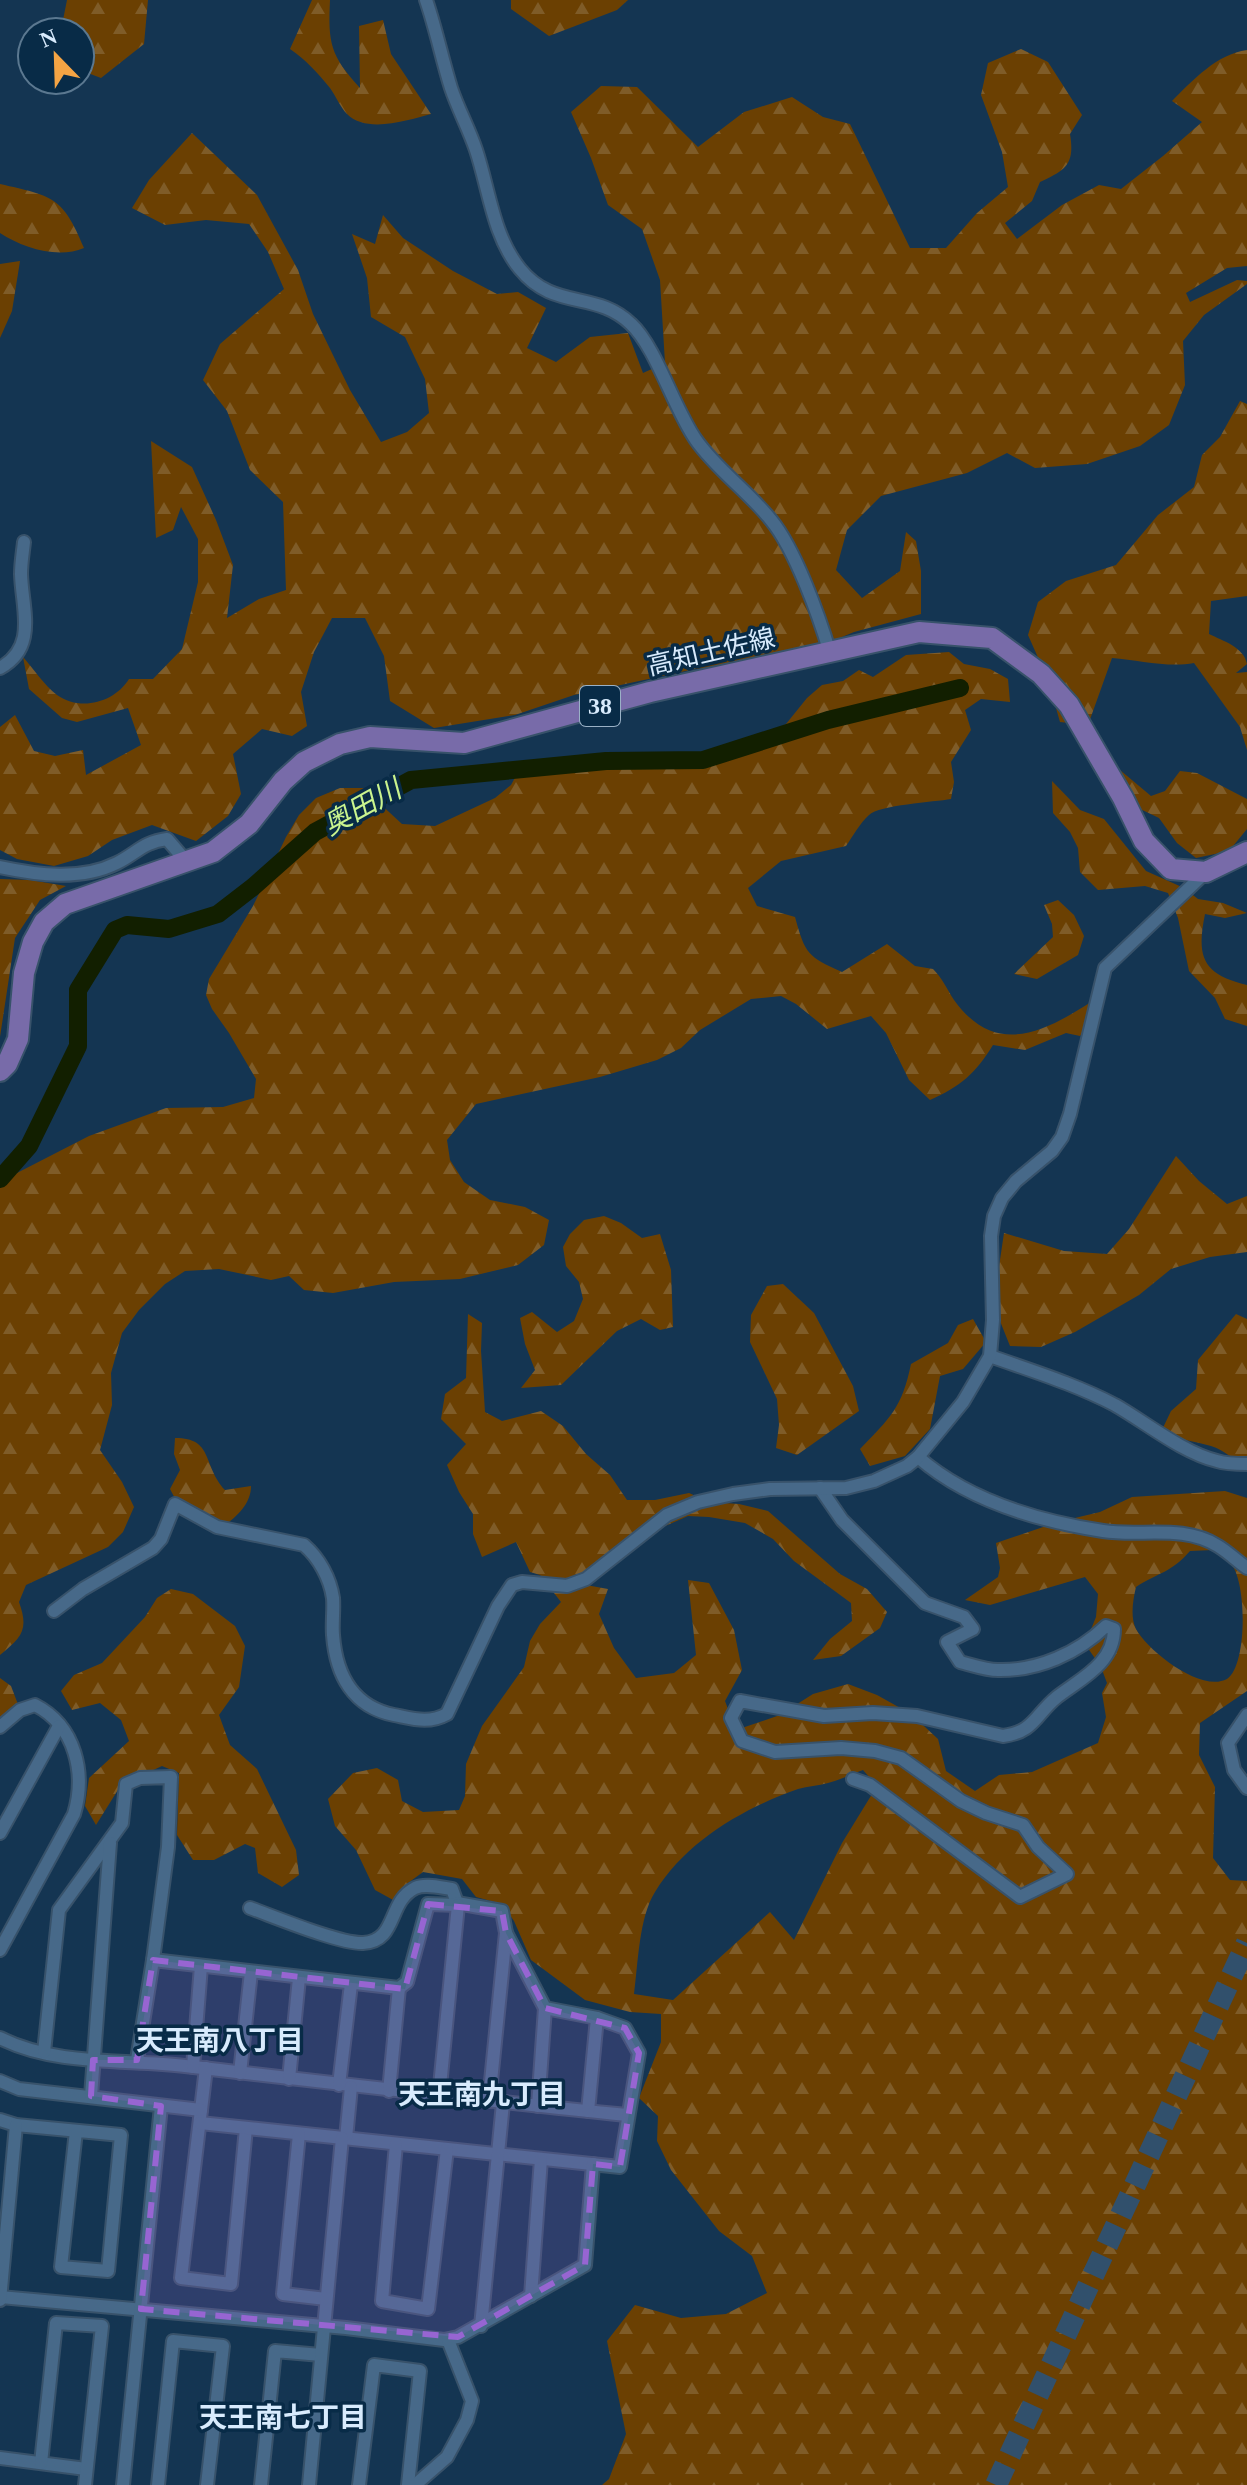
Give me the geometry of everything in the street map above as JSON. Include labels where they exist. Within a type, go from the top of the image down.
[{"type":"main road","name":"高知土佐線","points":[[0,1071],[7,1064],[18,1039],[24,973],[33,942],[44,922],[65,904],[213,852],[249,824],[283,781],[304,762],[340,744],[370,737],[464,743],[650,692],[919,632],[992,638],[1041,674],[1069,705],[1144,841],[1171,869],[1206,872]]},
{"type":"main road","points":[[1206,872],[1245,858]]},
{"type":"street","points":[[426,0],[491,208],[518,267],[535,286],[547,292],[569,300],[596,303],[632,324],[696,440],[772,520],[819,615],[830,653]]},
{"type":"street","points":[[0,668],[11,662],[21,646],[25,629],[21,575],[24,542]]},
{"type":"street","points":[[0,867],[27,873],[85,874],[117,863],[150,841],[167,839],[185,860]]},
{"type":"street","points":[[54,1611],[83,1589],[153,1548],[161,1539],[175,1504],[217,1527],[304,1545],[315,1554],[333,1597],[336,1659],[346,1683],[363,1704],[377,1712],[434,1721],[447,1714],[498,1606],[512,1585],[522,1582],[567,1586],[586,1579],[667,1515],[698,1502],[733,1494],[846,1488],[874,1481],[907,1466],[963,1402],[990,1356],[993,1320],[991,1236],[994,1216],[1002,1198],[1016,1181],[1052,1151],[1062,1137],[1105,968],[1206,872]]},
{"type":"street","points":[[990,1356],[1067,1383],[1217,1462],[1247,1464]]},
{"type":"street","points":[[918,1457],[960,1489],[981,1498],[1057,1522],[1105,1532],[1192,1535],[1218,1546],[1247,1568]]},
{"type":"street","points":[[820,1488],[842,1520],[925,1603],[964,1617],[973,1629],[947,1642],[960,1662],[997,1671],[1037,1665],[1071,1654],[1106,1626],[1114,1629],[1110,1647],[1094,1671],[1056,1698],[1031,1726],[1017,1734],[1003,1736],[917,1716],[873,1713],[824,1716],[740,1701],[731,1718],[742,1741],[775,1752],[841,1748],[875,1751],[901,1758],[961,1801],[1023,1825],[1038,1847],[1067,1874],[1050,1884],[1020,1897],[870,1785],[853,1779]]},
{"type":"street","points":[[0,1727],[20,1710],[35,1705],[53,1718],[77,1759],[80,1794],[74,1814],[0,1950]]},
{"type":"street","points":[[1247,1715],[1228,1743],[1234,1770],[1247,1788]]},
{"type":"street","points":[[0,1833],[59,1726]]},
{"type":"street","points":[[44,2052],[59,1910],[122,1823],[126,1784],[140,1778],[171,1777],[168,1847],[137,2060]]},
{"type":"street","points":[[91,2096],[111,1839]]},
{"type":"street","points":[[250,1908],[361,1943],[377,1939],[387,1932],[397,1904],[416,1887],[452,1889],[457,1904],[439,2096]]},
{"type":"street","points":[[153,1960],[399,1988],[407,1982],[428,1904],[457,1904],[502,1911],[506,1933],[489,2101]]},
{"type":"street","points":[[506,1933],[545,2008],[538,2106]]},
{"type":"street","points":[[201,1966],[201,2116],[181,2278],[231,2284],[246,2128]]},
{"type":"street","points":[[240,2073],[251,1972]]},
{"type":"street","points":[[289,2079],[299,1978]]},
{"type":"street","points":[[309,2485],[344,2138],[351,1984]]},
{"type":"street","points":[[389,2091],[399,1988]]},
{"type":"street","points":[[0,2081],[19,2089],[161,2106],[246,2128],[620,2167],[639,2053],[625,2028],[597,2018],[545,2008]]},
{"type":"street","points":[[588,2111],[597,2018]]},
{"type":"street","points":[[0,2038],[22,2049],[93,2060],[137,2060],[389,2091],[627,2115]]},
{"type":"street","points":[[481,2326],[503,2103]]},
{"type":"street","points":[[123,2485],[161,2106]]},
{"type":"street","points":[[0,2120],[16,2125],[121,2135],[108,2271],[61,2267],[76,2131]]},
{"type":"street","points":[[16,2125],[0,2298],[448,2340],[481,2326],[585,2265],[593,2164]]},
{"type":"street","points":[[299,2134],[283,2294],[326,2299]]},
{"type":"street","points":[[396,2144],[382,2301],[428,2309],[447,2149]]},
{"type":"street","points":[[531,2296],[541,2159]]},
{"type":"street","points":[[41,2463],[56,2323],[102,2326],[85,2485]]},
{"type":"street","points":[[415,2485],[447,2457],[467,2420],[472,2401],[448,2340]]},
{"type":"street","points":[[158,2485],[173,2341],[223,2346],[207,2485]]},
{"type":"street","points":[[261,2485],[275,2351],[321,2355]]},
{"type":"street","points":[[359,2485],[374,2365],[420,2371],[408,2485]]},
{"type":"street","points":[[0,2458],[86,2469]]},
{"type":"highlighted area","points":[[428,1904],[502,1911],[506,1933],[545,2008],[625,2028],[639,2053],[620,2167],[593,2164],[585,2265],[458,2337],[141,2309],[161,2106],[91,2096],[93,2060],[137,2060],[153,1960],[405,1989]]},
{"type":"green space","points":[[67,0],[148,0],[144,44],[101,78],[96,76],[96,16],[64,16]]},
{"type":"green space","points":[[312,0],[330,0],[333,48],[342,66],[360,88],[359,26],[383,20],[391,54],[431,114],[376,124],[355,120],[347,114],[321,77],[290,49]]},
{"type":"green space","points":[[511,0],[628,0],[617,10],[549,36],[511,9]]},
{"type":"green space","points":[[1021,49],[1048,62],[1082,115],[1070,134],[1071,152],[1067,165],[1040,182],[1032,201],[1005,223],[1017,239],[1062,205],[1099,185],[1121,189],[1163,156],[1202,122],[1172,101],[1216,62],[1247,50],[1247,266],[1227,268],[1186,293],[1190,302],[1237,280],[1247,281],[1247,284],[1204,315],[1183,341],[1185,385],[1169,425],[1140,446],[1087,464],[1035,468],[1007,453],[967,473],[881,496],[847,530],[836,570],[862,598],[900,571],[906,532],[916,541],[921,571],[921,614],[854,632],[787,660],[695,669],[574,695],[515,715],[434,728],[390,701],[384,656],[365,618],[332,618],[314,652],[301,692],[307,726],[292,736],[262,729],[233,754],[241,794],[228,816],[196,841],[152,825],[112,840],[88,856],[54,866],[17,859],[0,850],[0,727],[15,715],[34,751],[55,756],[83,750],[86,775],[141,745],[128,708],[77,722],[62,718],[29,689],[23,657],[57,695],[76,703],[87,703],[115,694],[129,679],[153,679],[182,649],[198,582],[198,539],[181,507],[173,530],[156,538],[151,441],[192,467],[216,520],[233,565],[227,618],[259,599],[286,590],[283,502],[250,470],[227,411],[203,380],[220,344],[284,289],[268,252],[249,224],[206,220],[165,225],[132,208],[149,180],[192,133],[257,195],[298,270],[313,314],[350,390],[381,442],[407,432],[429,413],[425,379],[405,337],[371,317],[367,278],[352,234],[375,244],[383,215],[403,238],[453,271],[497,294],[518,292],[546,308],[527,348],[556,362],[590,337],[628,333],[643,373],[665,363],[660,280],[642,229],[608,205],[571,112],[601,86],[637,87],[698,147],[744,112],[792,97],[823,117],[850,124],[910,248],[946,248],[977,213],[1008,187],[1002,152],[981,95],[988,63]]},
{"type":"green space","points":[[0,184],[54,201],[69,218],[84,248],[52,252],[19,243],[0,233]]},
{"type":"green space","points":[[20,261],[12,311],[0,338],[0,264]]},
{"type":"green space","points":[[1240,401],[1247,404],[1247,596],[1211,601],[1209,634],[1232,645],[1242,653],[1247,664],[1236,673],[1247,672],[1247,750],[1240,727],[1194,663],[1164,664],[1112,658],[1088,725],[1060,722],[1048,680],[1028,635],[1038,602],[1066,581],[1116,565],[1158,515],[1194,487],[1202,455],[1220,437]]},
{"type":"green space","points":[[949,652],[964,664],[990,669],[1008,679],[1010,702],[981,699],[965,710],[971,730],[951,762],[954,782],[951,799],[895,806],[875,812],[863,822],[846,846],[781,861],[748,888],[757,906],[795,917],[810,953],[842,972],[887,944],[915,966],[933,969],[970,1018],[986,1029],[1003,1034],[1037,1030],[1091,1002],[1087,1027],[1080,1036],[1066,1033],[1025,1050],[993,1045],[966,1078],[930,1100],[909,1080],[886,1033],[871,1016],[827,1029],[781,996],[751,999],[700,1030],[681,1048],[657,1060],[600,1077],[476,1104],[447,1140],[450,1160],[464,1182],[490,1200],[525,1207],[549,1220],[544,1245],[518,1265],[460,1279],[394,1282],[333,1293],[304,1290],[289,1276],[271,1280],[219,1269],[185,1271],[165,1284],[122,1333],[111,1373],[112,1405],[100,1450],[122,1482],[134,1507],[123,1532],[108,1547],[26,1585],[19,1602],[22,1632],[0,1655],[0,1185],[15,1174],[89,1136],[166,1108],[223,1107],[254,1098],[256,1079],[206,995],[209,979],[253,906],[299,815],[316,798],[340,788],[363,788],[402,824],[435,826],[495,798],[511,785],[523,763],[620,761],[682,765],[727,755],[786,724],[822,685],[843,681],[859,670],[873,677],[906,655]]},
{"type":"green space","points":[[1114,765],[1151,796],[1165,791],[1180,771],[1197,773],[1247,799],[1247,829],[1229,851],[1196,858],[1177,843],[1159,818],[1136,807]]},
{"type":"green space","points":[[1052,781],[1080,810],[1104,819],[1146,871],[1184,888],[1198,899],[1223,903],[1247,913],[1225,918],[1205,914],[1202,942],[1206,962],[1212,969],[1232,981],[1247,985],[1247,1026],[1225,1019],[1215,998],[1189,971],[1178,918],[1168,893],[1145,886],[1098,890],[1080,872],[1078,848],[1070,832],[1053,813]]},
{"type":"green space","points":[[0,879],[66,886],[40,900],[15,938],[0,1037]]},
{"type":"green space","points":[[1058,900],[1074,915],[1084,936],[1078,955],[1037,979],[1014,974],[1053,937],[1052,924],[1044,905]]},
{"type":"green space","points":[[1176,1156],[1199,1181],[1227,1204],[1247,1196],[1247,1252],[1210,1257],[1171,1269],[1139,1295],[1075,1332],[1041,1347],[1010,1346],[998,1316],[997,1280],[1004,1233],[1064,1251],[1107,1254],[1129,1229]]},
{"type":"green space","points":[[604,1216],[621,1223],[642,1238],[660,1234],[671,1270],[673,1327],[660,1330],[641,1319],[617,1331],[561,1385],[521,1388],[535,1370],[525,1344],[520,1318],[532,1312],[557,1332],[574,1321],[583,1299],[579,1282],[566,1266],[563,1247],[570,1234],[584,1220]]},
{"type":"green space","points":[[783,1284],[814,1313],[853,1386],[859,1411],[797,1455],[776,1448],[779,1425],[777,1399],[750,1342],[751,1315],[767,1286]]},
{"type":"green space","points":[[468,1314],[482,1323],[485,1412],[502,1421],[541,1411],[563,1426],[586,1454],[610,1475],[627,1500],[655,1500],[689,1493],[709,1502],[739,1504],[768,1511],[840,1574],[867,1589],[887,1612],[880,1628],[841,1656],[813,1660],[830,1639],[852,1621],[851,1603],[794,1561],[773,1539],[745,1523],[688,1516],[638,1538],[586,1585],[608,1589],[599,1614],[614,1648],[636,1678],[674,1673],[696,1655],[688,1580],[709,1583],[734,1630],[742,1670],[725,1701],[736,1730],[780,1715],[813,1694],[848,1684],[877,1695],[911,1714],[938,1739],[946,1771],[975,1791],[999,1775],[1032,1772],[1098,1743],[1106,1717],[1102,1693],[1107,1683],[1101,1667],[1085,1644],[1096,1617],[1098,1594],[1085,1577],[990,1605],[965,1600],[998,1577],[1000,1568],[996,1543],[1058,1522],[1100,1512],[1132,1497],[1225,1491],[1247,1498],[1247,1691],[1200,1723],[1199,1755],[1215,1787],[1213,1858],[1230,1880],[1247,1881],[1247,2485],[602,2485],[609,2479],[626,2434],[607,2341],[635,2305],[681,2318],[726,2314],[767,2293],[752,2256],[719,2231],[671,2170],[657,2141],[658,2116],[639,2098],[661,2042],[661,2014],[630,2012],[585,2000],[531,1960],[514,1921],[502,1904],[476,1897],[462,1879],[423,1872],[408,1883],[395,1901],[375,1890],[356,1850],[335,1826],[328,1799],[353,1773],[377,1768],[398,1780],[402,1801],[423,1812],[459,1810],[465,1796],[466,1764],[482,1726],[524,1667],[530,1641],[540,1624],[561,1602],[540,1575],[530,1572],[516,1542],[482,1557],[473,1534],[473,1514],[447,1465],[466,1444],[441,1419],[445,1394],[466,1378]],"holes":[[[1213,1550],[1232,1565],[1237,1575],[1243,1625],[1234,1671],[1227,1679],[1216,1682],[1190,1675],[1163,1658],[1142,1638],[1134,1624],[1133,1614],[1136,1587],[1171,1568],[1190,1551]],[[863,1770],[877,1786],[842,1843],[794,1940],[770,1912],[673,2000],[634,1994],[640,1941],[650,1902],[683,1857],[718,1828],[757,1806],[798,1789],[832,1782]]]},
{"type":"green space","points":[[1236,1314],[1247,1319],[1247,1462],[1211,1446],[1160,1434],[1171,1411],[1196,1389],[1198,1360]]},
{"type":"green space","points":[[973,1319],[986,1342],[963,1369],[940,1376],[930,1429],[905,1456],[870,1466],[860,1449],[899,1402],[911,1364],[948,1343],[958,1325]]},
{"type":"green space","points":[[175,1438],[187,1439],[202,1448],[225,1490],[251,1486],[245,1505],[221,1528],[178,1504],[170,1489],[180,1470],[174,1454]]},
{"type":"green space","points":[[171,1589],[193,1594],[235,1626],[245,1646],[239,1687],[219,1715],[230,1745],[257,1769],[296,1850],[299,1875],[282,1887],[258,1873],[255,1848],[245,1844],[214,1860],[193,1860],[177,1835],[179,1773],[162,1766],[121,1785],[96,1825],[85,1806],[89,1778],[129,1741],[121,1720],[100,1703],[72,1710],[61,1691],[74,1675],[102,1663],[145,1617],[157,1598]]},
{"type":"green space","points":[[0,1678],[11,1686],[19,1707],[0,1722]]},
{"type":"waterway","name":"奥田川","points":[[0,1179],[29,1146],[78,1046],[78,990],[115,930],[127,925],[169,929],[218,914],[315,832],[411,780],[606,761],[703,760],[828,720],[960,688]]},
{"type":"tunnel","points":[[996,2485],[1247,1943]]},
{"type":"district","name":"天王南八丁目","points":[[220,2040]]},
{"type":"district","name":"天王南九丁目","points":[[482,2094]]},
{"type":"district","name":"天王南七丁目","points":[[283,2417]]}]
